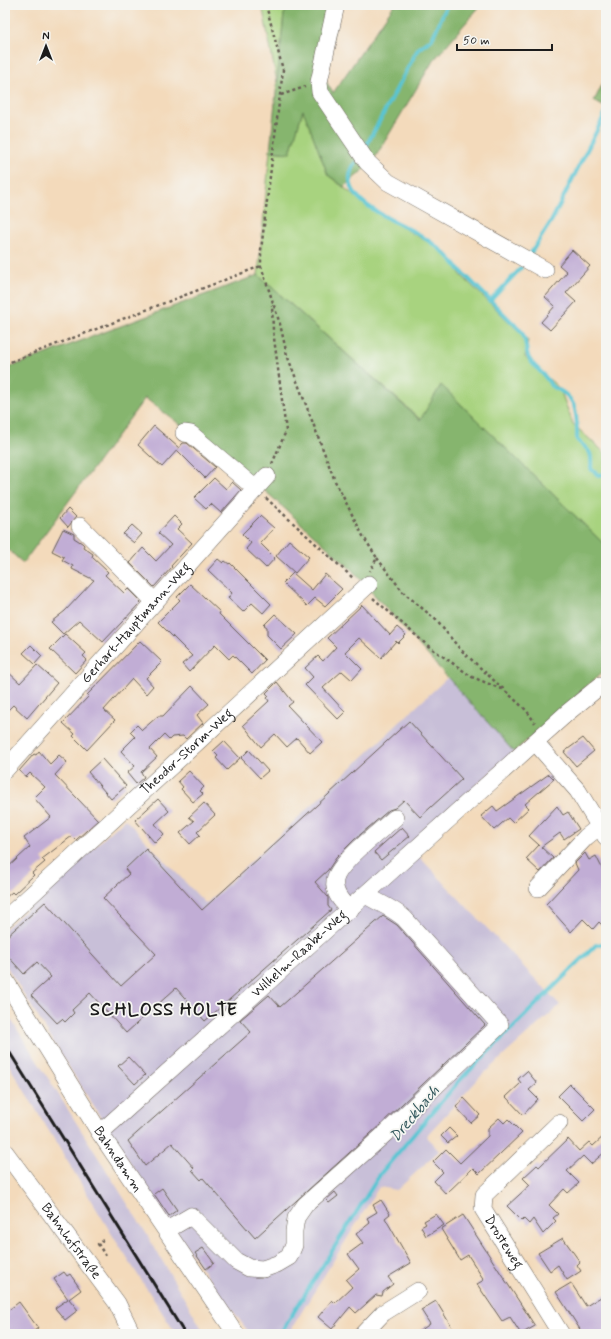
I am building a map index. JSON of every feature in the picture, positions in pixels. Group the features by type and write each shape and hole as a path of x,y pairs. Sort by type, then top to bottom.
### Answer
{"street":[{"path":"336,5 318,82 320,92 367,162 388,182 545,270"},
{"path":"184,433 191,434 256,489"},
{"name":"Gerhart-Hauptmann-Weg","path":"5,770 267,476"},
{"path":"80,526 156,602"},
{"name":"Theodor-Storm-Weg","path":"5,918 369,584"},
{"name":"Wilhelm-Raabe-Weg","path":"100,1133 600,686"},
{"path":"538,888 586,837 603,831 578,791 540,739"},
{"path":"350,910 340,900 336,891 335,880 340,870 357,851 395,818"},
{"path":"167,1230 191,1216 236,1261 249,1268 263,1269 277,1264 289,1257 294,1245 296,1218 305,1205 387,1132 500,1025 404,918 391,907 378,903 370,892"},
{"name":"Bahndamm","path":"5,980 100,1133 236,1334"},
{"name":"Drosteweg","path":"559,1123 484,1195 483,1209 561,1334"},
{"name":"Bahnhofstraße","path":"5,1152 117,1303 132,1334"},
{"path":"363,1334 383,1313 418,1291"}],"path":[{"path":"266,5 283,70 261,250 261,266 287,355 335,481 363,536 377,558 403,592 436,620 460,649 527,711 540,739"},
{"path":"281,95 318,82"},
{"path":"5,364 261,266"},
{"path":"267,476 286,431 273,330 272,302"},
{"path":"369,584 370,569 377,558"},
{"path":"103,1240 97,1242 105,1255 109,1253"}],"shaded area":[{"path":"448,677 514,752 409,846 560,1005 481,1076 426,1136 439,1151 397,1190 379,1187 288,1334 250,1334 204,1272 112,1136 5,964 5,929 125,819 206,904"},
{"path":"5,1010 146,1233 205,1334 176,1334 116,1241 7,1062 5,1063"}],"green space":[{"path":"262,5 292,5 284,14 277,82"},
{"path":"292,5 339,5 324,78 333,93 394,5 481,5 433,61 373,161 344,187 328,175 303,110 290,153 270,151 284,14"},
{"path":"606,77 606,108 594,101"},
{"path":"303,109 328,175 374,211 447,253 461,275 528,340 525,357 560,389 573,424 606,454 606,546 441,385 421,420 258,275 270,151 290,153"},
{"path":"258,275 420,420 441,385 606,546 606,669 514,752 352,570 251,478 145,398 23,563 5,547 5,369"}],"building":[{"path":"572,250 590,266 566,293 576,302 550,330 541,322 555,306 545,297 567,272 559,265"},
{"path":"154,426 179,448 162,467 138,445"},
{"path":"183,443 187,443 215,467 205,478 177,450"},
{"path":"214,478 226,489 232,482 241,490 221,513 211,504 206,509 194,498"},
{"path":"68,509 76,517 68,527 60,518"},
{"path":"174,516 182,524 177,529 192,543 154,587 130,563 143,548 156,561 171,545 158,533"},
{"path":"260,516 274,528 260,543 275,558 266,568 246,549 251,543 242,534"},
{"path":"132,525 142,534 134,543 123,534"},
{"path":"63,529 74,534 74,538 82,543 84,545 83,547 93,554 92,557 108,572 105,575 124,593 128,589 141,602 103,642 79,620 63,634 51,622 65,611 94,580 72,569 73,566 62,560 64,557 52,551"},
{"path":"289,540 309,557 295,573 276,556"},
{"path":"218,559 223,563 225,561 229,564 230,563 271,604 263,613 252,603 243,612 228,598 232,593 208,570"},
{"path":"293,573 312,590 325,574 342,589 325,606 315,598 307,606 283,583"},
{"path":"190,584 220,612 219,614 265,660 252,674 233,655 229,659 215,645 189,672 182,664 192,656 158,622 180,600 177,597"},
{"path":"362,605 390,635 397,627 406,635 398,643 396,641 381,658 359,638 345,652 362,669 352,680 342,671 323,688 345,712 338,719 305,685 313,677 305,668 318,656 323,661 336,647 327,638"},
{"path":"275,614 297,634 281,649 267,635 267,627 264,625"},
{"path":"65,634 86,653 83,656 87,660 75,673 50,649"},
{"path":"140,641 162,662 146,678 153,686 146,694 132,679 104,710 115,720 87,750 73,736 75,734 63,723 89,696 87,695"},
{"path":"31,645 42,656 35,664 23,653"},
{"path":"37,665 57,683 27,718 13,705 5,713 5,669 20,683"},
{"path":"277,682 293,702 288,706 322,742 310,753 297,738 287,747 275,734 261,747 243,725 269,701 267,698 269,696 266,693"},
{"path":"192,686 209,704 197,715 203,723 186,739 183,736 172,737 169,740 164,735 150,749 157,757 141,772 144,777 136,784 127,773 135,766 121,751 135,737 130,732 137,725 142,730 158,716 163,716"},
{"path":"409,721 462,779 420,817 404,800 395,808 389,810 354,840 336,858 328,870 315,882 328,897 328,906 331,910 205,1021 176,988 126,1033 90,993 72,1010 74,1013 65,1022 62,1019 57,1023 31,995 51,977 37,962 24,974 5,953 5,938 45,902 121,986 156,954 103,898 129,874 125,869 146,849 202,910"},
{"path":"583,738 594,751 576,766 564,752"},
{"path":"224,741 240,758 227,770 216,758 218,756 213,751"},
{"path":"249,750 268,771 260,778 241,758"},
{"path":"39,751 50,764 59,755 67,762 55,775 98,820 76,840 72,836 42,859 45,862 32,873 34,875 14,894 12,892 5,898 5,870 30,847 24,838 51,817 34,798 45,787 30,773 26,777 19,771 34,754 36,755"},
{"path":"102,759 126,786 111,799 88,772"},
{"path":"189,771 204,787 200,791 203,794 193,802 181,789 183,787 178,781"},
{"path":"549,774 554,779 525,804 529,808 513,823 508,818 494,830 481,816 493,806 497,811"},
{"path":"158,799 169,811 155,824 164,834 155,843 135,820"},
{"path":"204,803 215,815 197,832 200,835 190,844 180,833 194,821 189,817"},
{"path":"557,806 563,815 568,812 579,829 564,839 560,833 541,847 553,858 540,872 526,859 539,845 529,836"},
{"path":"402,827 410,836 381,860 374,852"},
{"path":"585,853 589,860 596,856 606,876 606,929 599,922 593,929 583,919 571,932 546,904 578,870 575,863"},
{"path":"383,916 397,925 485,1025 380,1125 255,1238 203,1178 201,1180 192,1170 194,1168 172,1143 145,1166 128,1141 251,1032 240,1020 269,995 280,1007"},
{"path":"128,1057 145,1075 135,1084 118,1066"},
{"path":"527,1071 537,1083 529,1090 538,1099 523,1115 506,1097 521,1083 518,1079"},
{"path":"570,1084 595,1109 583,1121 558,1096"},
{"path":"464,1098 480,1115 471,1123 456,1107"},
{"path":"499,1118 504,1123 508,1119 522,1133 479,1174 473,1168 446,1194 434,1181 443,1172 433,1162 446,1149 460,1163 488,1136 488,1128"},
{"path":"449,1128 457,1136 448,1143 441,1136"},
{"path":"606,1134 606,1151 591,1164 583,1156 567,1171 579,1183 568,1193 564,1189 549,1205 558,1214 553,1218 556,1221 543,1234 533,1219 529,1224 524,1219 522,1221 507,1206 530,1185 523,1178 537,1165 539,1167 568,1139 579,1151 589,1142 593,1146"},
{"path":"162,1188 177,1210 169,1216 154,1194"},
{"path":"335,1192 338,1196 329,1203 326,1200"},
{"path":"381,1200 390,1214 385,1218 411,1263 388,1277 393,1284 383,1292 382,1296 376,1295 356,1313 350,1307 332,1329 318,1317 332,1300 335,1303 352,1287 346,1280 359,1269 348,1254 363,1243 356,1234 370,1223 367,1218 377,1212 373,1205"},
{"path":"436,1214 444,1225 426,1236 421,1227 426,1224 424,1221"},
{"path":"463,1215 535,1326 521,1334 510,1317 502,1321 477,1284 484,1280 468,1255 460,1260 441,1229"},
{"path":"563,1238 580,1262 577,1265 581,1271 567,1280 558,1265 550,1271 538,1253"},
{"path":"203,1248 214,1263 206,1269 195,1253"},
{"path":"64,1272 67,1276 70,1274 81,1290 69,1299 78,1310 65,1320 55,1308 68,1299 54,1279"},
{"path":"571,1283 586,1306 606,1294 606,1334 583,1334 556,1292"},
{"path":"436,1301 456,1334 415,1334 430,1324 421,1310"},
{"path":"19,1302 38,1328 30,1334 5,1334 5,1313"}],"waterway":[{"path":"365,148 418,49 432,39 447,5"},
{"path":"529,256 552,220 606,112"},
{"path":"355,163 350,176 352,188 360,199 372,209 423,237 443,252 522,332 525,339 527,353 532,363 551,386 560,390 572,401 576,414 577,440 589,452 591,458 591,469 598,475 606,474"},
{"path":"490,301 521,268"},
{"name":"Dreckbach","path":"280,1334 381,1173 459,1081 596,945 606,943"}],"railway":[{"path":"5,1045 185,1334"}],"district":[{"name":"SCHLOSS HOLTE","path":"164,1010"}]}
